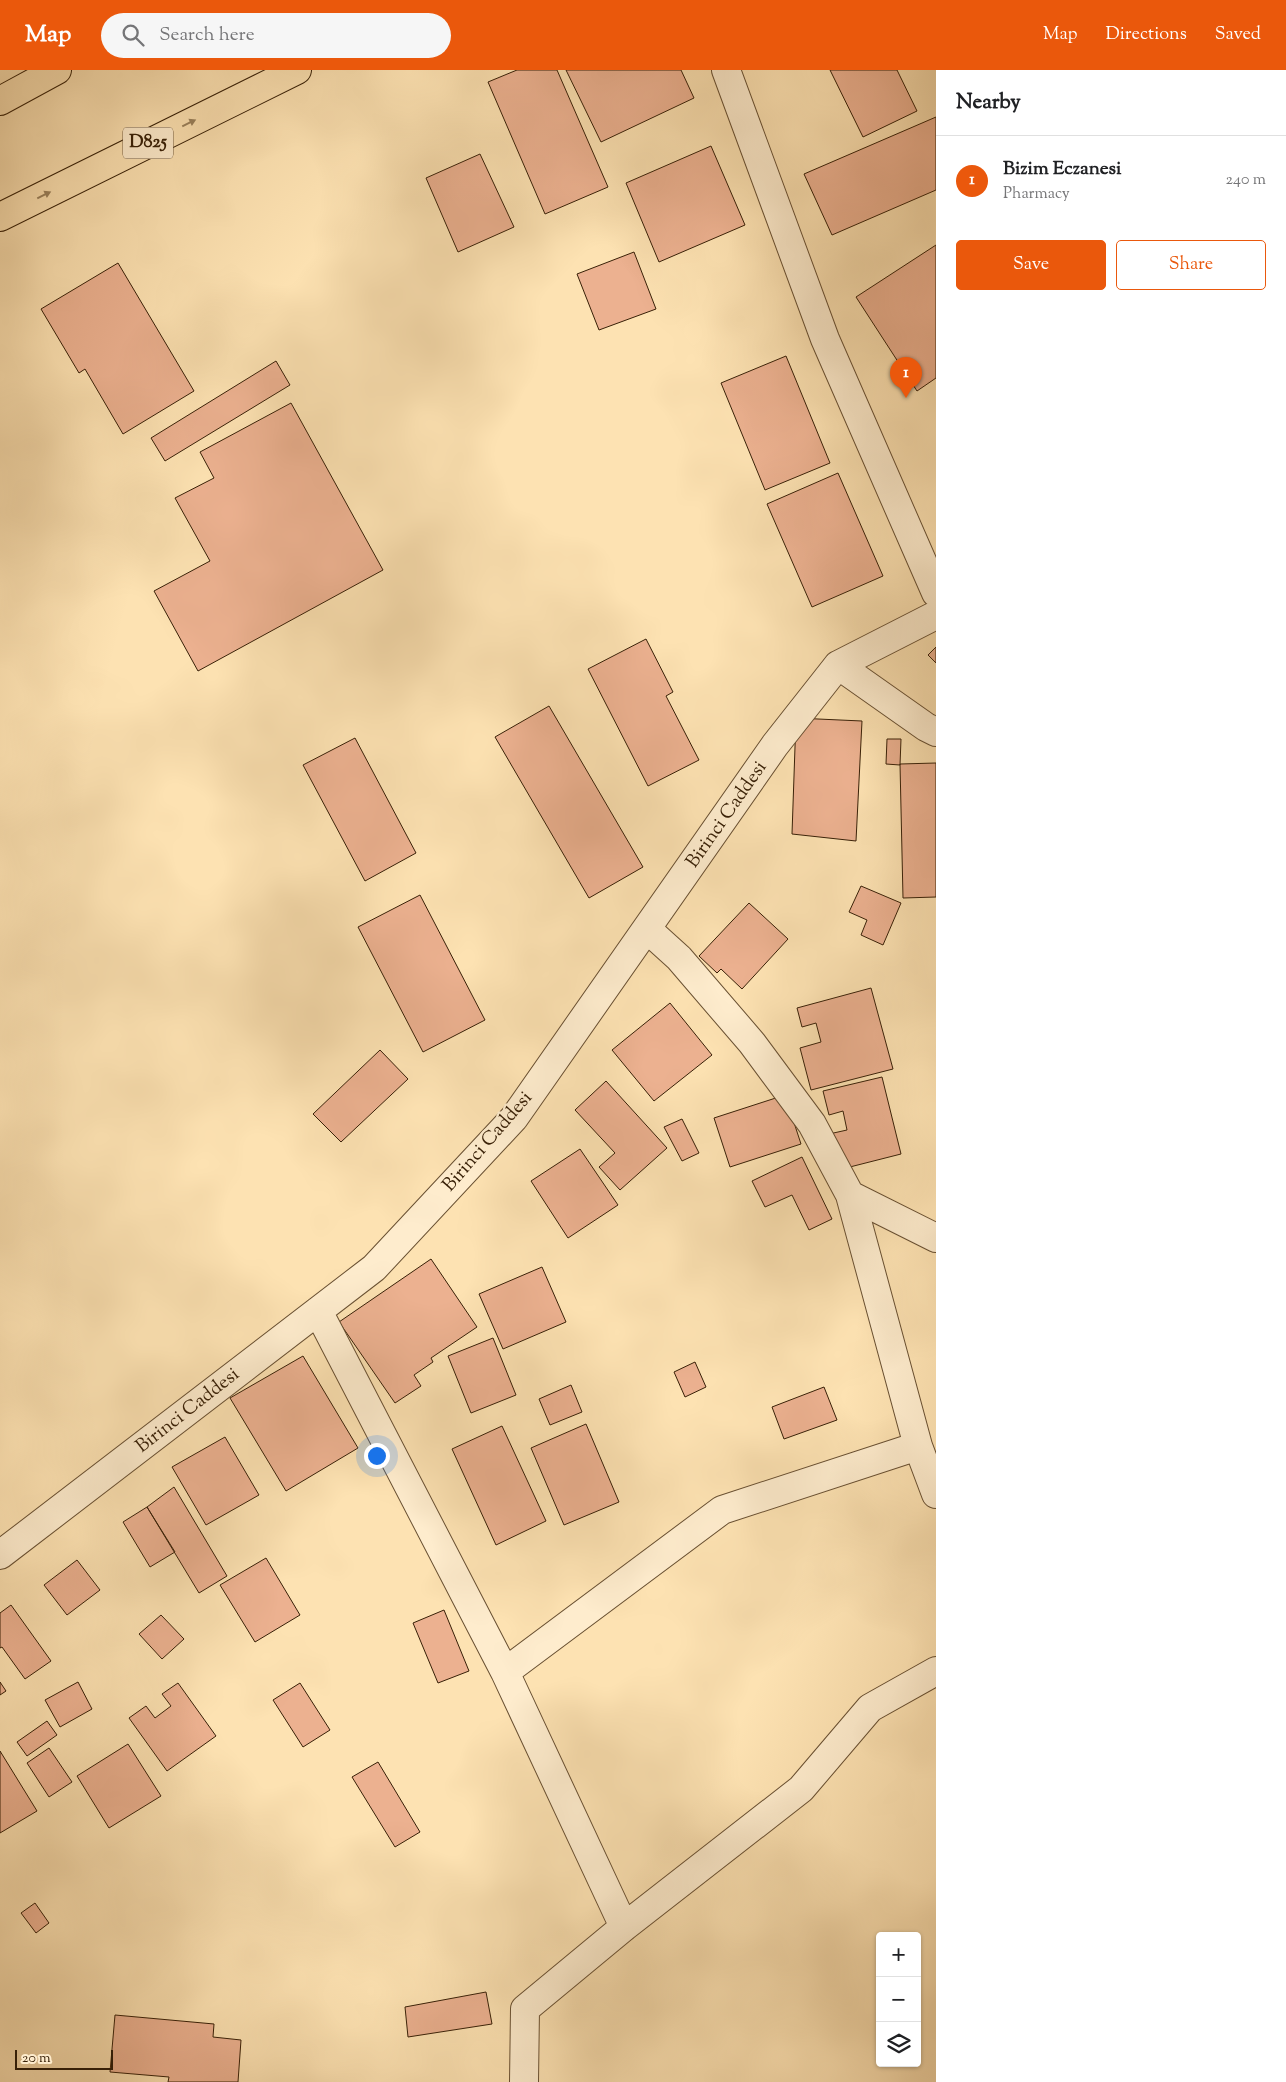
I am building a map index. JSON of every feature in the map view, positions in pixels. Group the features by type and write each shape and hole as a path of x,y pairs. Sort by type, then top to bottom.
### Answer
{"highway":[{"path":"0,101 57,70"},
{"name":"D825","path":"0,216 297,70"}],"street":[{"path":"726,70 825,339 936,593"},
{"name":"Birinci Caddesi","path":"0,1555 374,1268 514,1118 775,745 838,665 936,615"},
{"path":"838,665 926,727 936,732"},
{"path":"647,930 679,958 752,1043 812,1124 850,1195 918,1446 936,1494"},
{"path":"850,1195 936,1238"},
{"path":"318,1311 505,1672 624,1926"},
{"path":"505,1672 722,1510 918,1446"},
{"path":"524,2082 524,2009 624,1926 801,1789 870,1708 936,1671"}],"building":[{"path":"517,70 557,70 608,187 545,214 488,82"},
{"path":"566,70 681,70 694,98 601,142"},
{"path":"830,70 897,70 917,111 863,137"},
{"path":"936,117 936,190 832,235 804,174"},
{"path":"711,146 745,225 659,262 626,183"},
{"path":"480,154 514,227 458,252 426,178"},
{"path":"936,245 936,378 917,391 856,297"},
{"path":"634,252 656,309 599,330 577,274"},
{"path":"118,263 194,391 123,434 85,369 79,373 41,309"},
{"path":"786,356 830,463 765,490 721,383"},
{"path":"276,361 290,385 165,461 151,438"},
{"path":"291,403 383,570 198,671 154,591 210,561 175,498 214,478 200,452"},
{"path":"838,473 883,576 812,607 767,504"},
{"path":"646,639 673,692 666,696 699,760 648,786 588,669"},
{"path":"936,647 936,663 928,655"},
{"path":"549,706 643,867 589,898 495,737"},
{"path":"796,718 862,721 856,841 792,834"},
{"path":"355,738 416,853 365,881 303,765"},
{"path":"887,739 901,739 900,765 886,764"},
{"path":"936,763 936,897 903,898 900,764"},
{"path":"861,886 901,903 883,945 861,935 867,920 849,912"},
{"path":"420,895 485,1020 423,1052 358,927"},
{"path":"749,903 788,939 742,989 721,969 717,973 699,956"},
{"path":"871,988 893,1069 811,1090 800,1048 821,1042 816,1023 802,1027 797,1008"},
{"path":"670,1003 712,1055 654,1101 612,1050"},
{"path":"380,1050 408,1079 341,1142 313,1114"},
{"path":"882,1077 901,1154 838,1170 829,1134 847,1130 843,1111 829,1115 823,1091"},
{"path":"606,1081 667,1148 620,1190 599,1167 615,1153 575,1110"},
{"path":"785,1095 801,1144 730,1167 714,1118"},
{"path":"682,1119 699,1153 682,1161 664,1127"},
{"path":"580,1149 618,1205 568,1238 531,1181"},
{"path":"802,1157 832,1219 809,1230 792,1195 765,1207 752,1181"},
{"path":"431,1259 477,1327 431,1358 433,1362 414,1375 421,1386 395,1403 339,1322"},
{"path":"542,1267 566,1322 503,1349 479,1294"},
{"path":"493,1338 516,1395 471,1413 448,1356"},
{"path":"303,1356 358,1448 286,1491 230,1398"},
{"path":"695,1362 706,1387 685,1397 674,1372"},
{"path":"571,1385 582,1412 550,1425 539,1399"},
{"path":"824,1387 837,1420 784,1439 772,1407"},
{"path":"586,1424 619,1502 564,1525 531,1448"},
{"path":"502,1426 546,1521 496,1545 452,1449"},
{"path":"225,1437 259,1495 206,1525 172,1467"},
{"path":"174,1487 227,1576 199,1593 147,1507"},
{"path":"147,1507 175,1552 150,1567 123,1522"},
{"path":"266,1558 300,1615 255,1642 220,1585"},
{"path":"77,1560 100,1590 67,1615 44,1585"},
{"path":"11,1605 51,1661 25,1679 2,1647 0,1648 0,1613"},
{"path":"444,1610 469,1671 438,1683 413,1623"},
{"path":"161,1615 184,1639 162,1659 139,1634"},
{"path":"0,1682 6,1691 0,1695"},
{"path":"78,1682 92,1709 60,1727 45,1700"},
{"path":"178,1683 216,1736 167,1771 129,1718 146,1706 155,1718 171,1706 162,1694"},
{"path":"300,1683 330,1730 303,1747 273,1700"},
{"path":"47,1721 57,1735 27,1756 17,1742"},
{"path":"128,1744 161,1796 109,1828 77,1776"},
{"path":"49,1748 72,1782 49,1797 27,1763"},
{"path":"0,1751 37,1811 0,1833"},
{"path":"378,1762 420,1832 395,1847 352,1777"},
{"path":"35,1903 49,1923 36,1933 21,1913"},
{"path":"486,1992 492,2024 408,2037 405,2007"},
{"path":"115,2015 214,2024 213,2037 241,2040 238,2082 168,2082 169,2077 110,2072"}],"place":[{"name":"Bizim Eczanesi","path":"906,398"}]}
